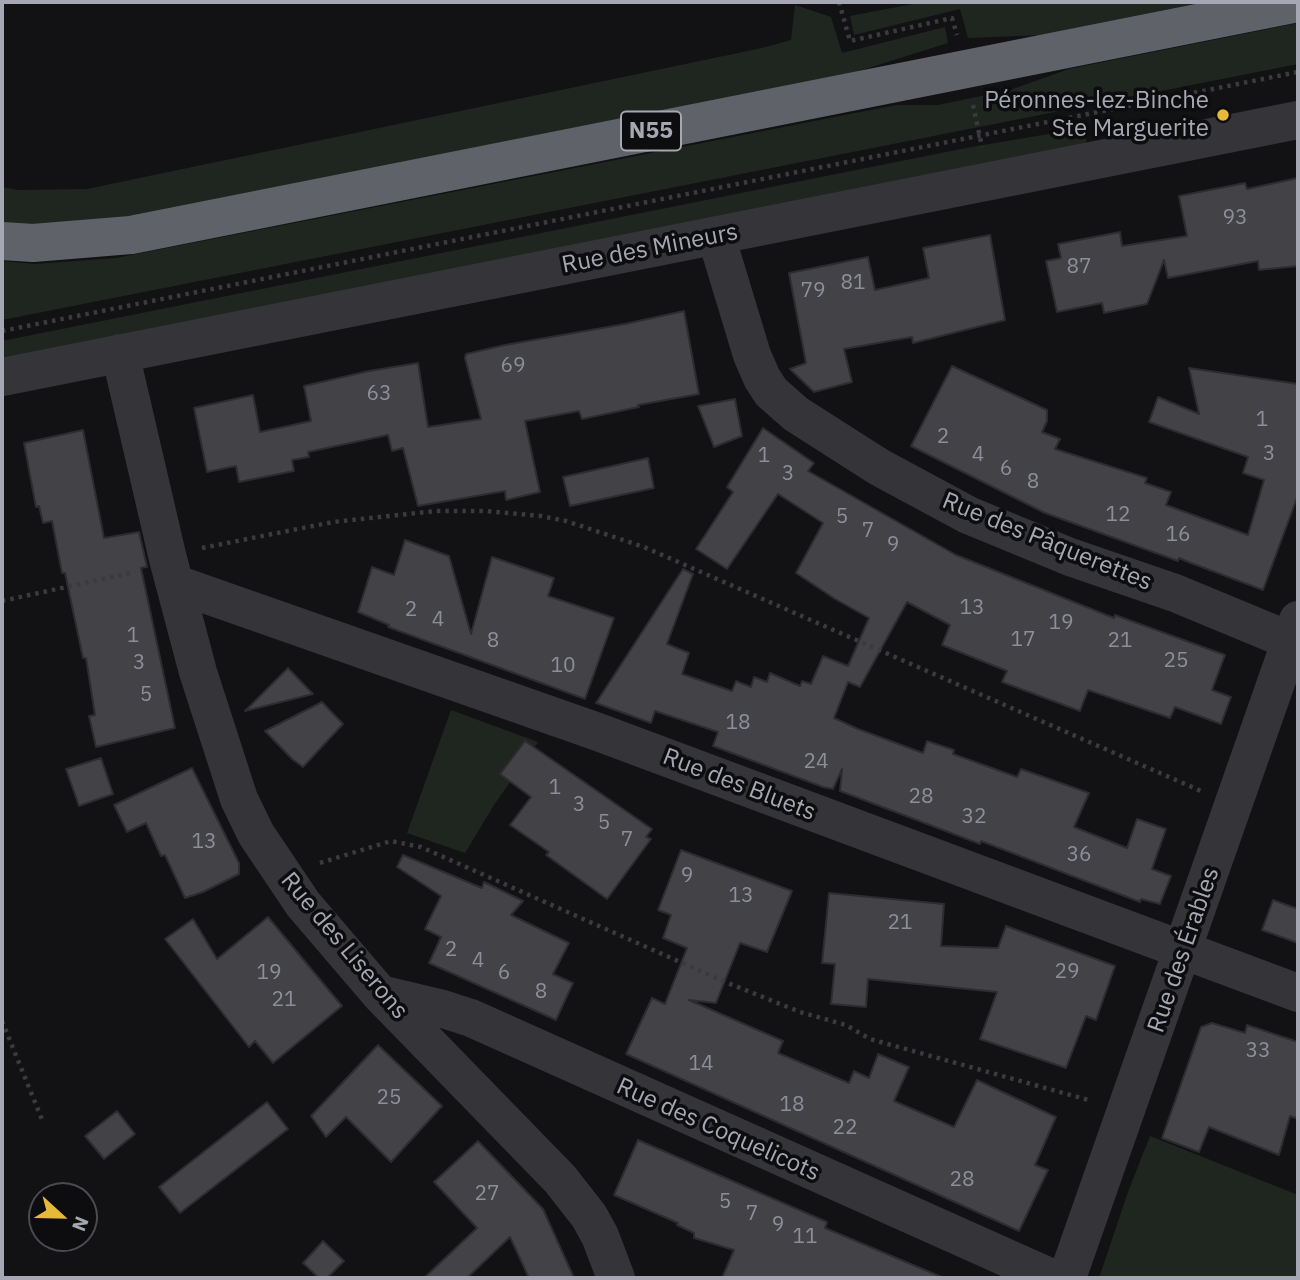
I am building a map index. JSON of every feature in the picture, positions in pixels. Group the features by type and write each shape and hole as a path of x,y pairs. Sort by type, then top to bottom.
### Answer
{"highway":[{"name":"N55","path":"2,241 33,243 131,235 1298,3"}],"street":[{"name":"Rue des Mineurs","path":"2,377 1298,120"},
{"name":"Rue des Pâquerettes","path":"716,236 757,367 771,392 796,414 879,467 968,515 1070,557 1296,635"},
{"name":"Rue des Liserons","path":"120,353 198,672 239,799 256,834 303,904 380,994 560,1179 589,1216 616,1278"},
{"name":"Rue des Bluets","path":"172,572 1298,993"},
{"name":"Rue des Érables","path":"1067,1278 1296,635"},
{"name":"Rue des Coquelicots","path":"380,994 471,1018 1052,1278"}],"path":[{"path":"2,331 1298,72"},
{"path":"2,601 149,569 172,572 195,549 333,522 436,511 486,511 541,516 566,521 645,547 1234,805"},
{"path":"282,875 379,844 403,842 434,853 723,981 800,1012 846,1025 870,1039 1126,1111"},
{"path":"2,1021 43,1122"}],"shaded area":[{"path":"923,2 1216,2 1043,35 968,38 960,9 854,35 850,16"},
{"path":"795,5 831,17 842,53 945,27 948,43 840,77 120,222 2,228 2,187 18,190 87,189 762,48 791,40"},
{"path":"1298,23 1298,64 2,320 2,261 35,264 116,258 896,105 938,105 1010,90 1069,69"},
{"path":"1084,128 1087,145 2,364 2,341 966,148"},
{"path":"451,710 538,742 494,805 465,853 407,833"},
{"path":"1150,1136 1298,1195 1298,1278 1099,1278"}],"building":[{"path":"1298,178 1298,266 1259,270 1258,261 1168,278 1164,260 1147,304 1104,313 1102,303 1057,312 1046,261 1061,258 1058,244 1120,232 1122,246 1187,236 1179,196 1245,183 1247,189"},
{"path":"990,235 1005,320 913,343 912,337 844,349 852,382 814,392 790,369 806,363 789,273 868,257 875,290 929,278 923,248"},
{"path":"684,311 699,394 582,419 579,411 525,421 540,492 506,500 505,491 418,506 403,448 392,451 388,435 308,452 309,457 292,460 294,471 239,482 236,466 207,472 194,408 253,395 260,432 311,421 304,386 418,363 428,427 481,419 466,354"},
{"path":"952,366 1047,410 1047,421 1042,432 1060,439 1055,449 1147,478 1145,483 1171,492 1166,505 1248,535 1264,480 1243,473 1248,457 1149,422 1158,397 1199,414 1189,368 1298,384 1298,495 1263,590 1179,558 1178,561 1045,513 911,446"},
{"path":"735,399 742,436 714,447 698,406"},
{"path":"763,428 814,463 808,471 956,555 1114,618 1115,615 1225,655 1212,690 1231,697 1221,724 1175,707 1170,718 1088,690 1080,711 1002,682 1007,671 942,645 950,625 907,602 860,687 848,682 834,718 923,753 927,741 954,750 953,754 1017,777 1021,769 1089,793 1074,827 1127,848 1137,819 1166,829 1152,869 1171,876 1160,904 1141,899 1140,902 840,791 842,769 833,789 823,787 713,746 718,732 655,711 651,723 596,703 683,569 693,574 667,644 689,653 682,674 732,691 736,681 751,687 754,677 767,682 770,673 800,686 802,681 811,684 823,656 848,666 869,618 796,573 823,523 778,494 727,569 696,549 733,492 727,487"},
{"path":"83,430 104,538 139,532 147,567 141,568 175,728 96,747 89,716 95,715 86,658 83,658 52,521 43,523 39,506 36,507 24,443"},
{"path":"648,458 654,488 570,506 563,477"},
{"path":"405,540 449,556 471,634 492,557 554,578 548,596 614,618 585,699 388,627 389,625 358,612 372,567 394,575"},
{"path":"288,668 313,694 245,711"},
{"path":"322,702 343,724 303,767 265,731"},
{"path":"525,741 652,829 646,837 651,839 607,899 546,855 549,852 510,825 531,797 500,774"},
{"path":"101,758 113,794 79,806 66,769"},
{"path":"192,768 239,863 239,874 185,898 146,823 127,832 114,805"},
{"path":"681,850 792,891 767,952 740,943 716,1003 689,1000 783,1041 778,1053 849,1083 854,1071 869,1078 878,1054 909,1067 894,1101 954,1127 977,1080 1056,1117 1035,1165 1048,1170 1019,1231 626,1054 652,998 665,1004 687,948 663,938 671,915 658,910"},
{"path":"403,855 482,888 484,882 523,901 511,915 569,943 553,974 573,983 556,1020 429,963 441,937 425,929 441,896 397,867"},
{"path":"829,893 944,904 941,946 998,948 1006,926 1115,966 1096,1020 1086,1016 1066,1068 980,1039 997,992 868,979 866,1007 831,1004 835,964 822,963"},
{"path":"1273,900 1298,909 1298,943 1262,930"},
{"path":"268,917 342,1006 273,1063 255,1041 249,1047 165,939 193,919 217,959"},
{"path":"1212,1023 1245,1033 1247,1025 1298,1042 1298,1119 1290,1116 1279,1155 1209,1127 1199,1152 1162,1138 1201,1027"},
{"path":"378,1045 442,1106 391,1162 346,1117 326,1137 311,1116"},
{"path":"267,1102 288,1129 180,1213 159,1187"},
{"path":"117,1111 135,1134 104,1159 85,1136"},
{"path":"638,1140 827,1222 825,1228 944,1278 722,1278 734,1250 694,1238 694,1233 677,1225 678,1223 614,1195"},
{"path":"478,1141 543,1209 574,1278 529,1278 510,1237 467,1278 424,1278 477,1228 434,1182"},
{"path":"323,1241 344,1261 327,1278 319,1278 303,1263"}],"place":[{"name":"Péronnes-lez-Binche Ste Marguerite","path":"1223,115"}]}
